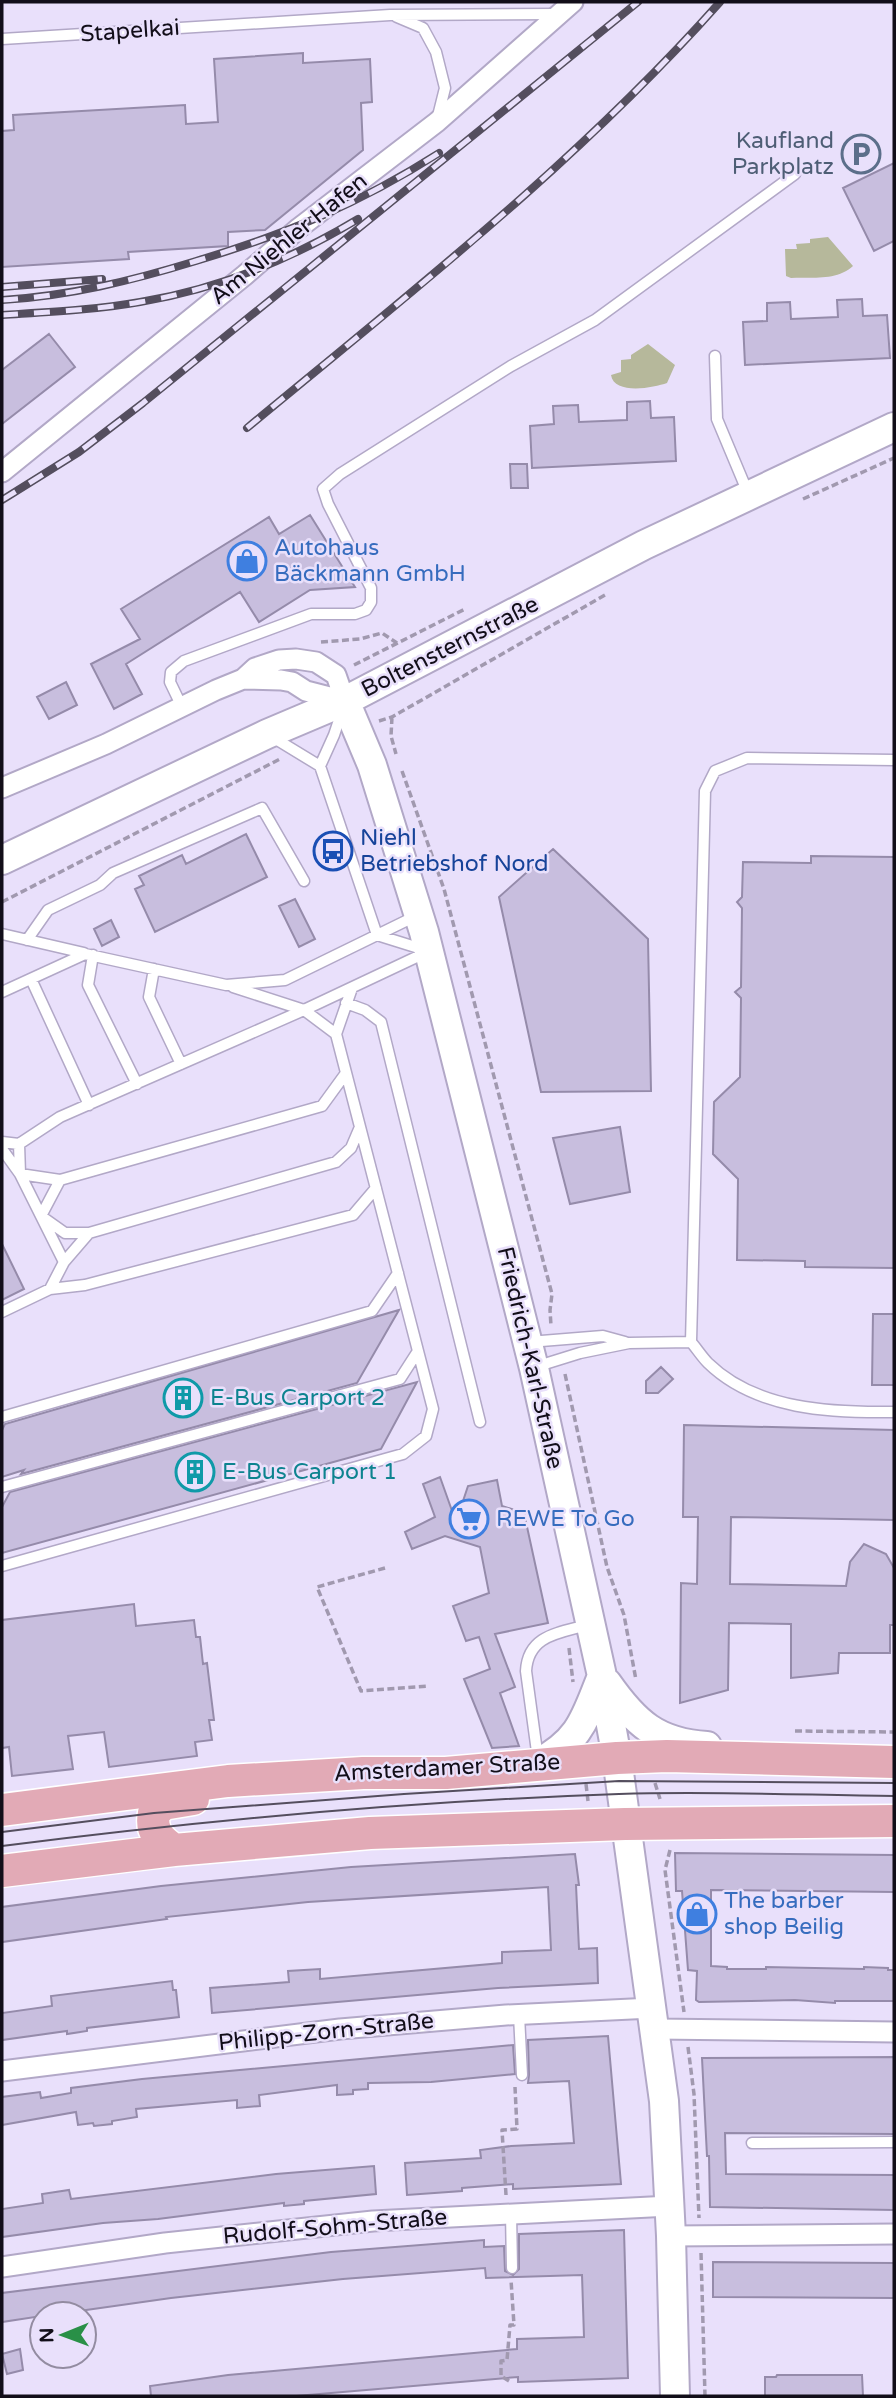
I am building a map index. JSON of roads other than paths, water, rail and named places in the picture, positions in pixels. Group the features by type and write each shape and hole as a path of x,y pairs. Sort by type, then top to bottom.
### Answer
{"main road":[{"name":"Boltensternstraße","path":"2,860 267,734 345,701 644,545 894,427"},
{"name":"Friedrich-Karl-Straße","path":"345,701 372,765 429,951 539,1350 579,1628 602,1676 617,1758 654,2018 664,2101 670,2206 674,2396"},
{"path":"602,1676 626,1710 640,1724 671,1741 692,1745 757,1748 777,1759"},
{"path":"538,1763 559,1752 580,1728 602,1676"},
{"name":"Amsterdamer Straße","path":"2,1810 228,1782 363,1773 446,1773 617,1758 894,1762"},
{"path":"174,1850 156,1836 153,1819 157,1808 163,1804 208,1797 228,1782"},
{"path":"2,1871 174,1850 370,1833 625,1824 894,1821"}],"street":[{"name":"Am Niehler Hafen","path":"2,472 299,228 437,122 556,14 573,2"},
{"path":"2,788 106,744 243,679 255,668 279,660 316,662 336,675 345,701"},
{"path":"243,679 292,682 306,691 345,701"},
{"name":"Philipp-Zorn-Straße","path":"2,2071 340,2029 513,2015 654,2018"},
{"path":"654,2018 894,2032"},
{"name":"Rudolf-Sohm-Straße","path":"2,2267 165,2243 373,2221 670,2206"},
{"path":"671,2236 894,2234"}],"lane":[{"name":"Stapelkai","path":"2,39 390,15 556,14"},
{"path":"390,15 423,28 436,52 445,88 437,122"},
{"path":"182,707 170,682 171,672 184,661 311,614 355,614 366,610 371,602 370,588 323,489 340,474 500,373 595,320 795,174"},
{"path":"715,356 717,419 749,495"},
{"path":"320,766 345,701"},
{"path":"267,734 320,766 377,934"},
{"path":"894,760 747,758 715,771 705,791 691,1342 709,1364 739,1385 777,1402 853,1413 894,1412"},
{"path":"27,940 48,910 100,885 113,873 262,808 304,881"},
{"path":"226,985 285,980 418,915"},
{"path":"2,934 226,985 304,1010 336,1034"},
{"path":"377,934 429,951"},
{"path":"2,1142 19,1144 60,1117 304,1010 429,951"},
{"path":"2,992 89,954"},
{"path":"89,954 88,985 137,1084"},
{"path":"154,969 149,997 181,1064"},
{"path":"31,979 89,1105"},
{"path":"2,1566 404,1454 426,1436 433,1409 336,1034 352,988"},
{"path":"346,1003 365,1010 381,1022 480,1422"},
{"path":"20,1174 60,1180 322,1106 346,1073"},
{"path":"41,1216 65,1233 89,1233 336,1162 351,1148 360,1127"},
{"path":"19,1144 20,1174"},
{"path":"2,1149 20,1174 64,1262"},
{"path":"41,1216 60,1180"},
{"path":"2,1312 50,1289 85,1285 353,1215 376,1188"},
{"path":"50,1289 64,1262 89,1233"},
{"path":"2,1417 372,1311 398,1273"},
{"path":"539,1350 603,1336 629,1343"},
{"path":"539,1350 561,1360 580,1353 629,1343 691,1342"},
{"path":"2,1488 400,1379 418,1351"},
{"path":"538,1763 526,1671 527,1659 532,1648 545,1637 579,1628"},
{"path":"513,2015 522,2075"},
{"path":"752,2143 894,2142"},
{"path":"504,2213 512,2268"}],"tram line":[{"path":"2,1832 154,1813 619,1781 894,1783"},
{"path":"2,1846 233,1820 464,1801 653,1793 894,1796"}],"railway":[{"path":"2,500 79,452 143,403 638,2"},
{"path":"247,428 431,276 551,171 610,117 720,2"},
{"path":"2,300 100,286 229,251 321,216 380,188 439,153"},
{"path":"2,315 123,305 197,289 280,260 358,219"},
{"path":"2,287 102,279"}],"place":[{"name":"Kaufland Parkplatz","path":"861,154"},
{"name":"Autohaus Bäckmann GmbH","path":"247,561"},
{"name":"Niehl Betriebshof Nord","path":"333,851"},
{"name":"E-Bus Carport 2","path":"183,1398"},
{"name":"E-Bus Carport 1","path":"195,1472"},
{"name":"REWE To Go","path":"469,1519"},
{"name":"The barber shop Beilig","path":"697,1914"}]}
